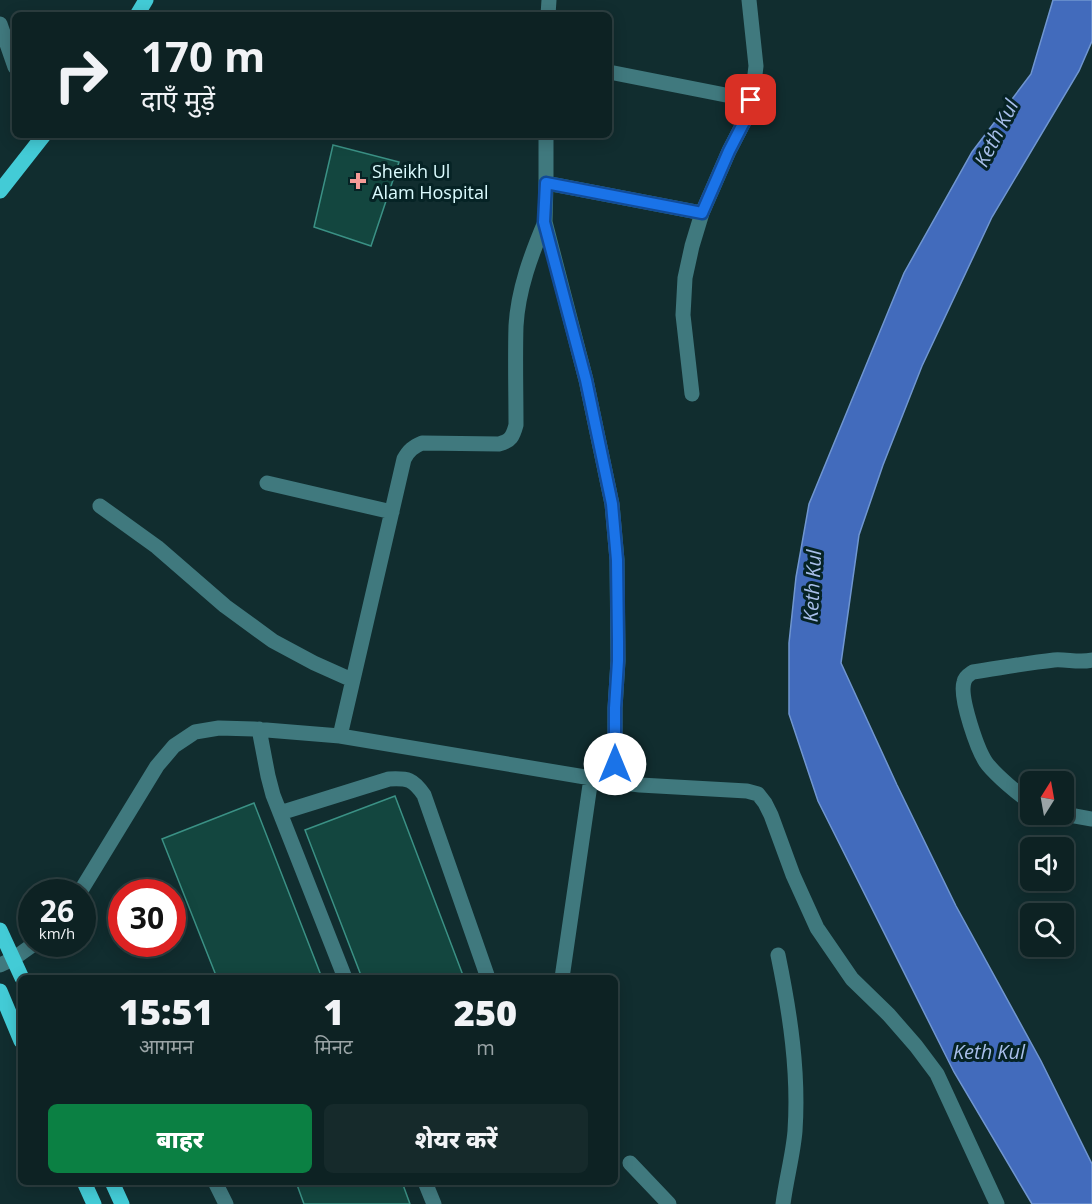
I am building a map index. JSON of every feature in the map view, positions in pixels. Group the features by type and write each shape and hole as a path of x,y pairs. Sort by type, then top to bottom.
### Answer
{"main road":[{"path":"0,191 40,138"},
{"path":"0,930 7,962 19,975"},
{"path":"0,991 18,1034"},
{"path":"85,1185 94,1204"},
{"path":"113,1185 122,1204"}],"street":[{"path":"692,394 682,315 685,278 702,213 745,120 751,100 756,66 749,0"},
{"path":"0,24 12,58"},
{"path":"612,73 751,100"},
{"path":"546,138 544,222 586,380 612,504 617,560 618,641 615,782"},
{"path":"546,183 702,213"},
{"path":"340,736 404,459 413,447 422,443 499,444 507,442 513,434 516,424 516,324 523,284 544,222"},
{"path":"267,483 392,512"},
{"path":"100,506 157,547 225,606 273,641 352,680"},
{"path":"1020,794 987,765 977,744 963,690 966,676 973,672 1037,662 1092,660"},
{"path":"88,879 157,766 174,746 195,732 219,728 340,736 640,786 747,791 758,794 771,815 792,875 818,928 852,979 896,1023 938,1074 997,1204"},
{"path":"259,729 268,776 280,813 344,975"},
{"path":"280,813 389,779 404,778 417,785 424,795 487,975"},
{"path":"562,975 591,778"},
{"path":"1074,816 1092,819"},
{"path":"778,955 786,994 796,1096 794,1133 783,1204"},
{"path":"630,1163 669,1204"},
{"path":"216,1185 226,1204"},
{"path":"426,1185 434,1204"}],"water":[{"name":"Keth Kul","path":"1053,0 1092,0 1092,41 1079,71 992,217 922,366 883,465 859,535 841,663 956,906 1041,1061 1092,1164 1092,1204 1032,1204 954,1072 818,801 789,714 789,643 796,577 809,504 904,273 972,152 1031,74"}],"building":[{"path":"333,145 399,162 371,246 314,227"},
{"path":"395,796 463,975 361,975 305,830"},
{"path":"254,803 321,975 216,975 186,900 186,879 178,879 162,839"},
{"path":"297,1185 403,1185 410,1204 304,1204"}],"place":[{"name":"Sheikh Ul Alam Hospital","path":"358,181"}],"route":[{"path":"615,764 618,641 617,560 612,504 586,380 544,222 546,183 702,213 745,120 751,100"}]}
